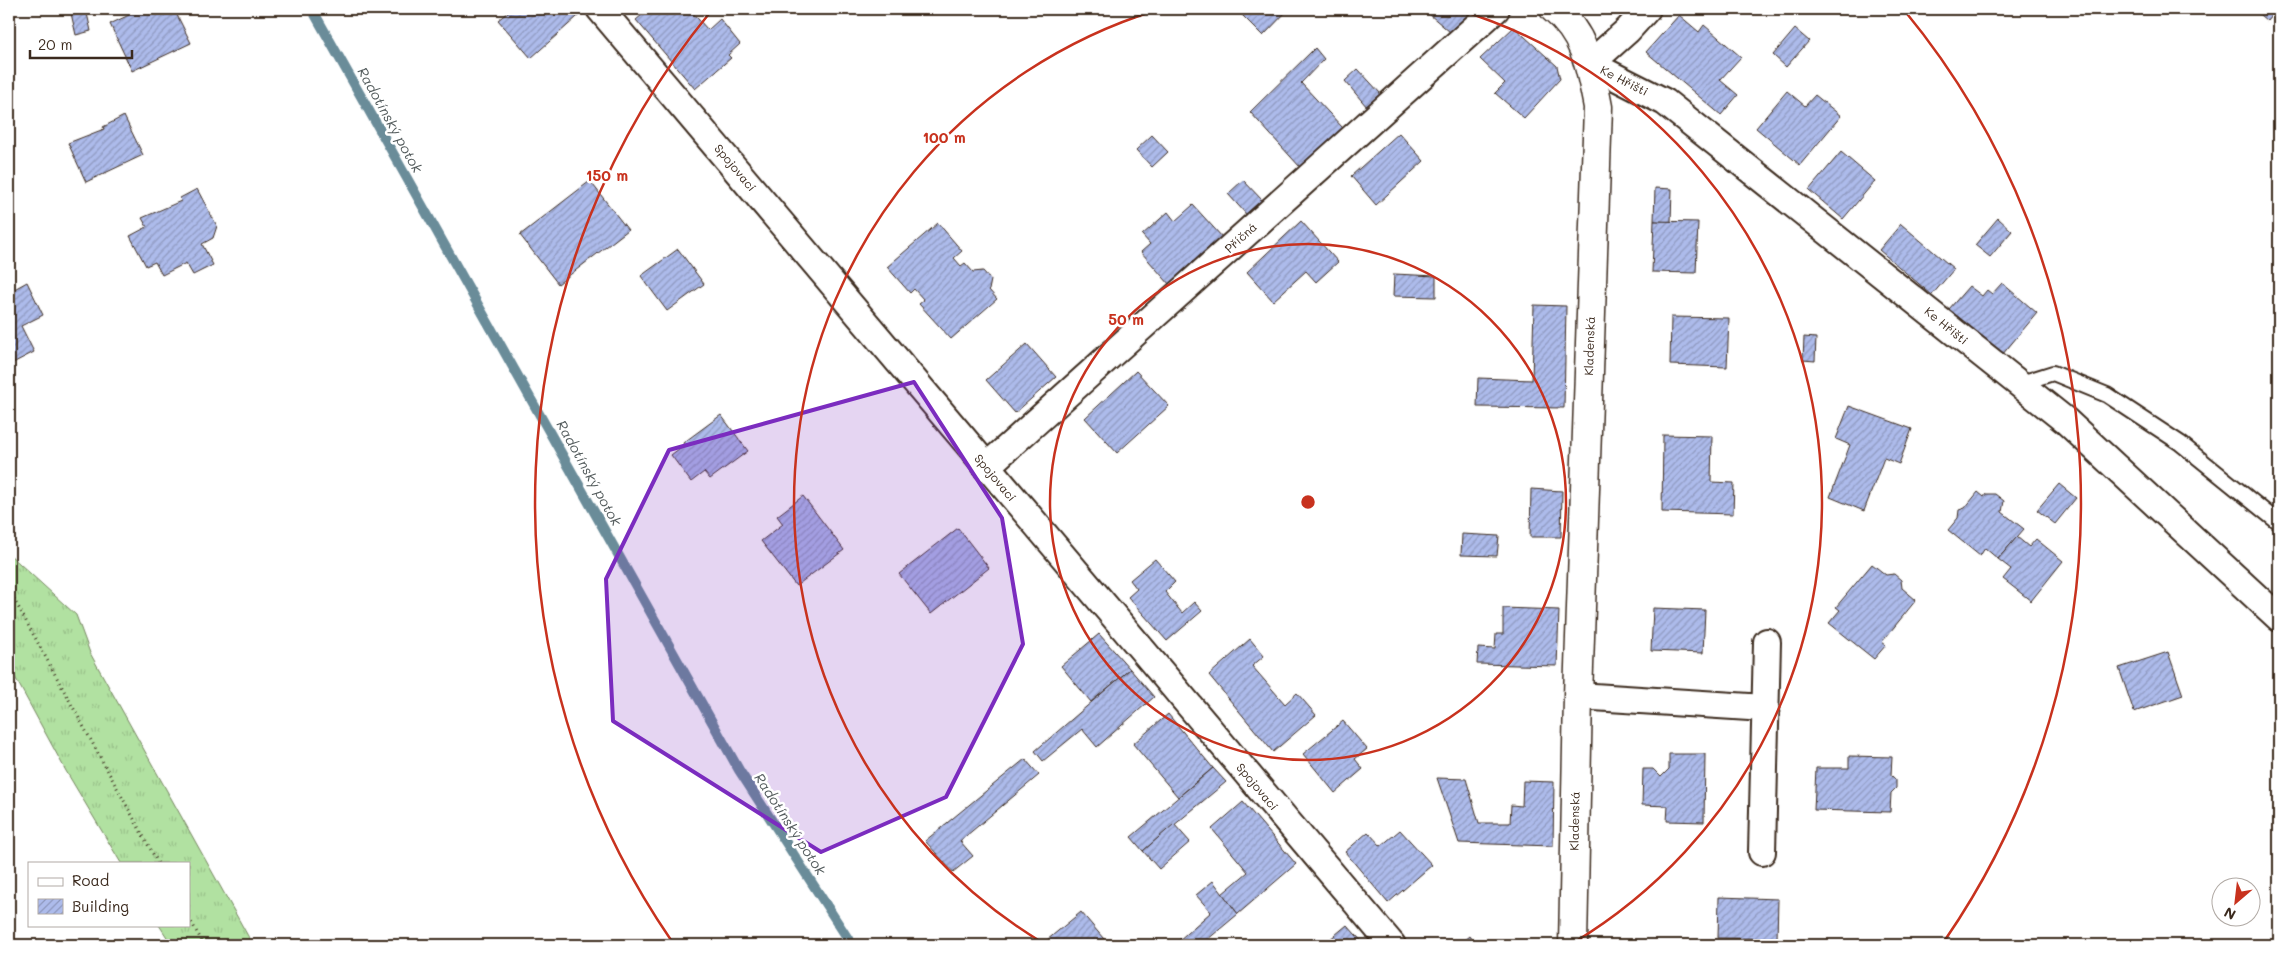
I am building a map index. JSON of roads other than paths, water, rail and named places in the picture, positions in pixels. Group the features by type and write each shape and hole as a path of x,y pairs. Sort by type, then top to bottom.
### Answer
{"main road":[{"name":"Kladenská","path":"1554,9 1571,23 1590,64 1598,106 1578,696 1573,945"}],"street":[{"name":"Příčná","path":"986,467 1496,9"},
{"path":"1590,64 1628,30 1647,9"},
{"name":"Spojovací","path":"606,11 986,467 1392,945"},
{"name":"Ke Hřišti","path":"1590,64 1665,102 2066,421 2279,618"},
{"path":"1762,852 1767,642"},
{"path":"1578,696 1766,708"}],"lane":[{"path":"2018,384 2053,373 2107,395 2180,443 2279,523"}],"waterway":[{"name":"Radotínský potok","path":"312,9 739,770 852,945"}]}
